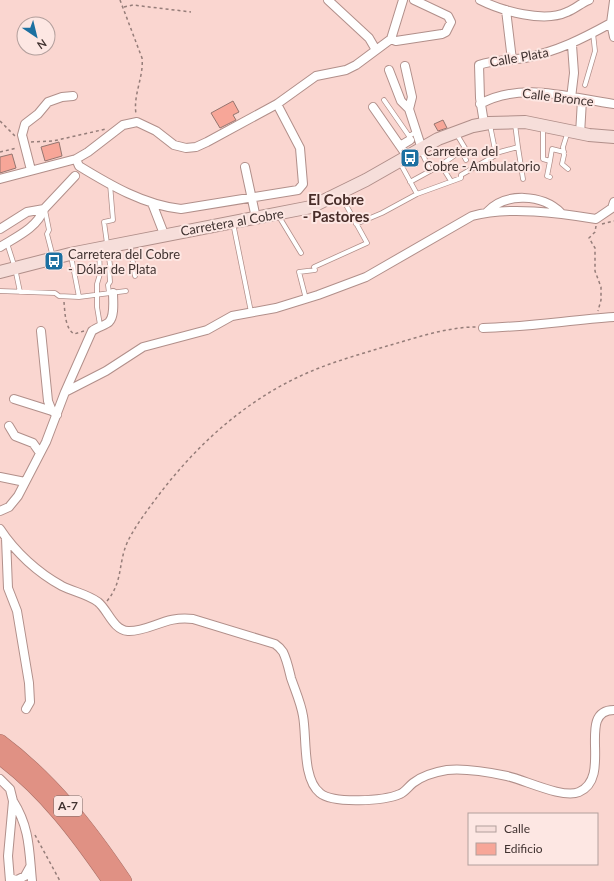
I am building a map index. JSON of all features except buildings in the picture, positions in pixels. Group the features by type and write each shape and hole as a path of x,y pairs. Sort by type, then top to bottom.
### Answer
{"highway":[{"name":"A-7","path":"0,742 39,775 64,801 101,847 124,881"},
{"name":"A-7","path":"0,757 40,792 72,829 110,881"}],"street":[{"path":"328,0 369,38 376,50"},
{"path":"0,179 76,159 88,152 123,125 137,122 156,131 174,145 186,148 196,147 277,104 316,76 346,70 376,50 390,39 403,0"},
{"path":"390,39 396,41 442,34 446,32 451,22 448,16 414,0"},
{"path":"480,0 506,10 529,15 553,16 567,12 589,0"},
{"path":"614,3 611,23 614,38"},
{"path":"506,10 512,60"},
{"name":"Calle Plata","path":"487,123 480,104 479,65 547,53 572,45 611,23"},
{"path":"571,98 574,73 572,45"},
{"path":"405,66 412,97 408,109"},
{"path":"389,70 400,101 408,109 421,149"},
{"name":"Calle Bronce","path":"480,104 497,96 524,91 614,104"},
{"path":"31,170 22,135 26,124 38,114 48,102 62,97 73,96"},
{"path":"574,132 582,100"},
{"path":"76,159 79,166 110,184 163,207 181,209 298,190 303,184 300,148 277,104"},
{"path":"373,106 402,155"},
{"name":"Carretera al Cobre","path":"0,272 53,258 129,241 233,223 311,207 340,194 402,155 421,149 455,131 487,123 514,121 544,124 574,132 614,137"},
{"path":"402,155 410,140"},
{"path":"245,166 256,218"},
{"path":"3,245 27,230 42,217 44,209 75,176"},
{"path":"487,212 493,205 501,201 527,198 541,200 554,205 561,213"},
{"path":"66,392 127,358 143,347 207,330 223,320 251,312 276,308 306,299 366,277 472,216 487,212 561,213 596,222 612,208 614,202"},
{"path":"152,203 164,234"},
{"path":"0,229 27,212 44,209"},
{"path":"0,511 14,502 40,453 54,413 66,392 92,331 100,325 108,323 112,318 111,293"},
{"path":"483,328 517,327 614,317"},
{"path":"41,330 48,401 54,413"},
{"path":"75,370 82,379 90,379"},
{"path":"14,399 54,413"},
{"path":"9,426 15,436 33,443 40,453"},
{"path":"0,477 25,482"},
{"path":"0,529 6,538 46,577 63,587 90,596 102,606 118,627 123,630 135,630 180,617 269,640 280,648 284,654 303,715 310,777 318,792 332,799 375,800 388,798 400,794 413,783 429,774 448,770 475,771 507,776 564,793 580,792 591,781 593,774 597,748 596,721 604,712 614,710"},
{"path":"6,538 8,588 17,611 29,683 30,702 26,709"},
{"path":"0,779 10,789 13,801 27,828 32,881"},
{"path":"13,801 8,850 11,880 21,879 25,876 30,866"}],"lane":[{"path":"585,85 595,51 593,34"},
{"path":"384,100 409,136 416,132"},
{"path":"514,121 523,179"},
{"path":"487,123 496,153"},
{"path":"544,124 543,159 550,161"},
{"path":"410,182 441,165 465,148 455,131"},
{"path":"568,169 562,164 564,152 563,147 574,132"},
{"path":"356,224 382,213 417,194 461,178 461,175 496,155 496,153 518,147"},
{"path":"421,149 430,170"},
{"path":"550,177 547,176 552,149 564,152"},
{"path":"461,150 466,160"},
{"path":"402,155 410,182 417,194"},
{"path":"441,165 451,181"},
{"path":"100,325 97,294 98,276 100,274 103,247 104,222 113,220 110,184"},
{"path":"306,299 299,272 314,270 314,267 328,259 367,243 340,194"},
{"path":"44,209 49,230 47,234 53,258"},
{"path":"277,214 301,252"},
{"path":"233,223 251,312"},
{"path":"129,241 135,276"},
{"path":"3,245 15,268 20,292"},
{"path":"103,247 110,265 110,282 108,285 111,293"},
{"path":"70,254 79,296"},
{"path":"0,291 55,293 59,296 79,296 126,291"}],"path":[{"path":"120,0 142,58 143,68 135,99 137,122"},
{"path":"123,7 133,5 191,12"},
{"path":"0,121 16,137 23,141 44,142 103,129 116,131"},
{"path":"0,152 14,148 26,150"},
{"path":"594,319 599,309 601,287 595,271 595,248 589,238 595,232 596,222 614,221"},
{"path":"64,296 65,317 71,332 74,334 100,325"},
{"path":"102,606 116,587 120,575 120,563 128,542 152,504 198,448 240,412 280,387 307,373 347,359 459,327 483,328"},
{"path":"34,832 60,881"}],"place":[{"name":"Carretera del Cobre - Ambulatorio","path":"410,158"},
{"name":"Carretera del Cobre - Dólar de Plata","path":"54,261"}],"district":[{"name":"El Cobre - Pastores","path":"336,208"}]}
